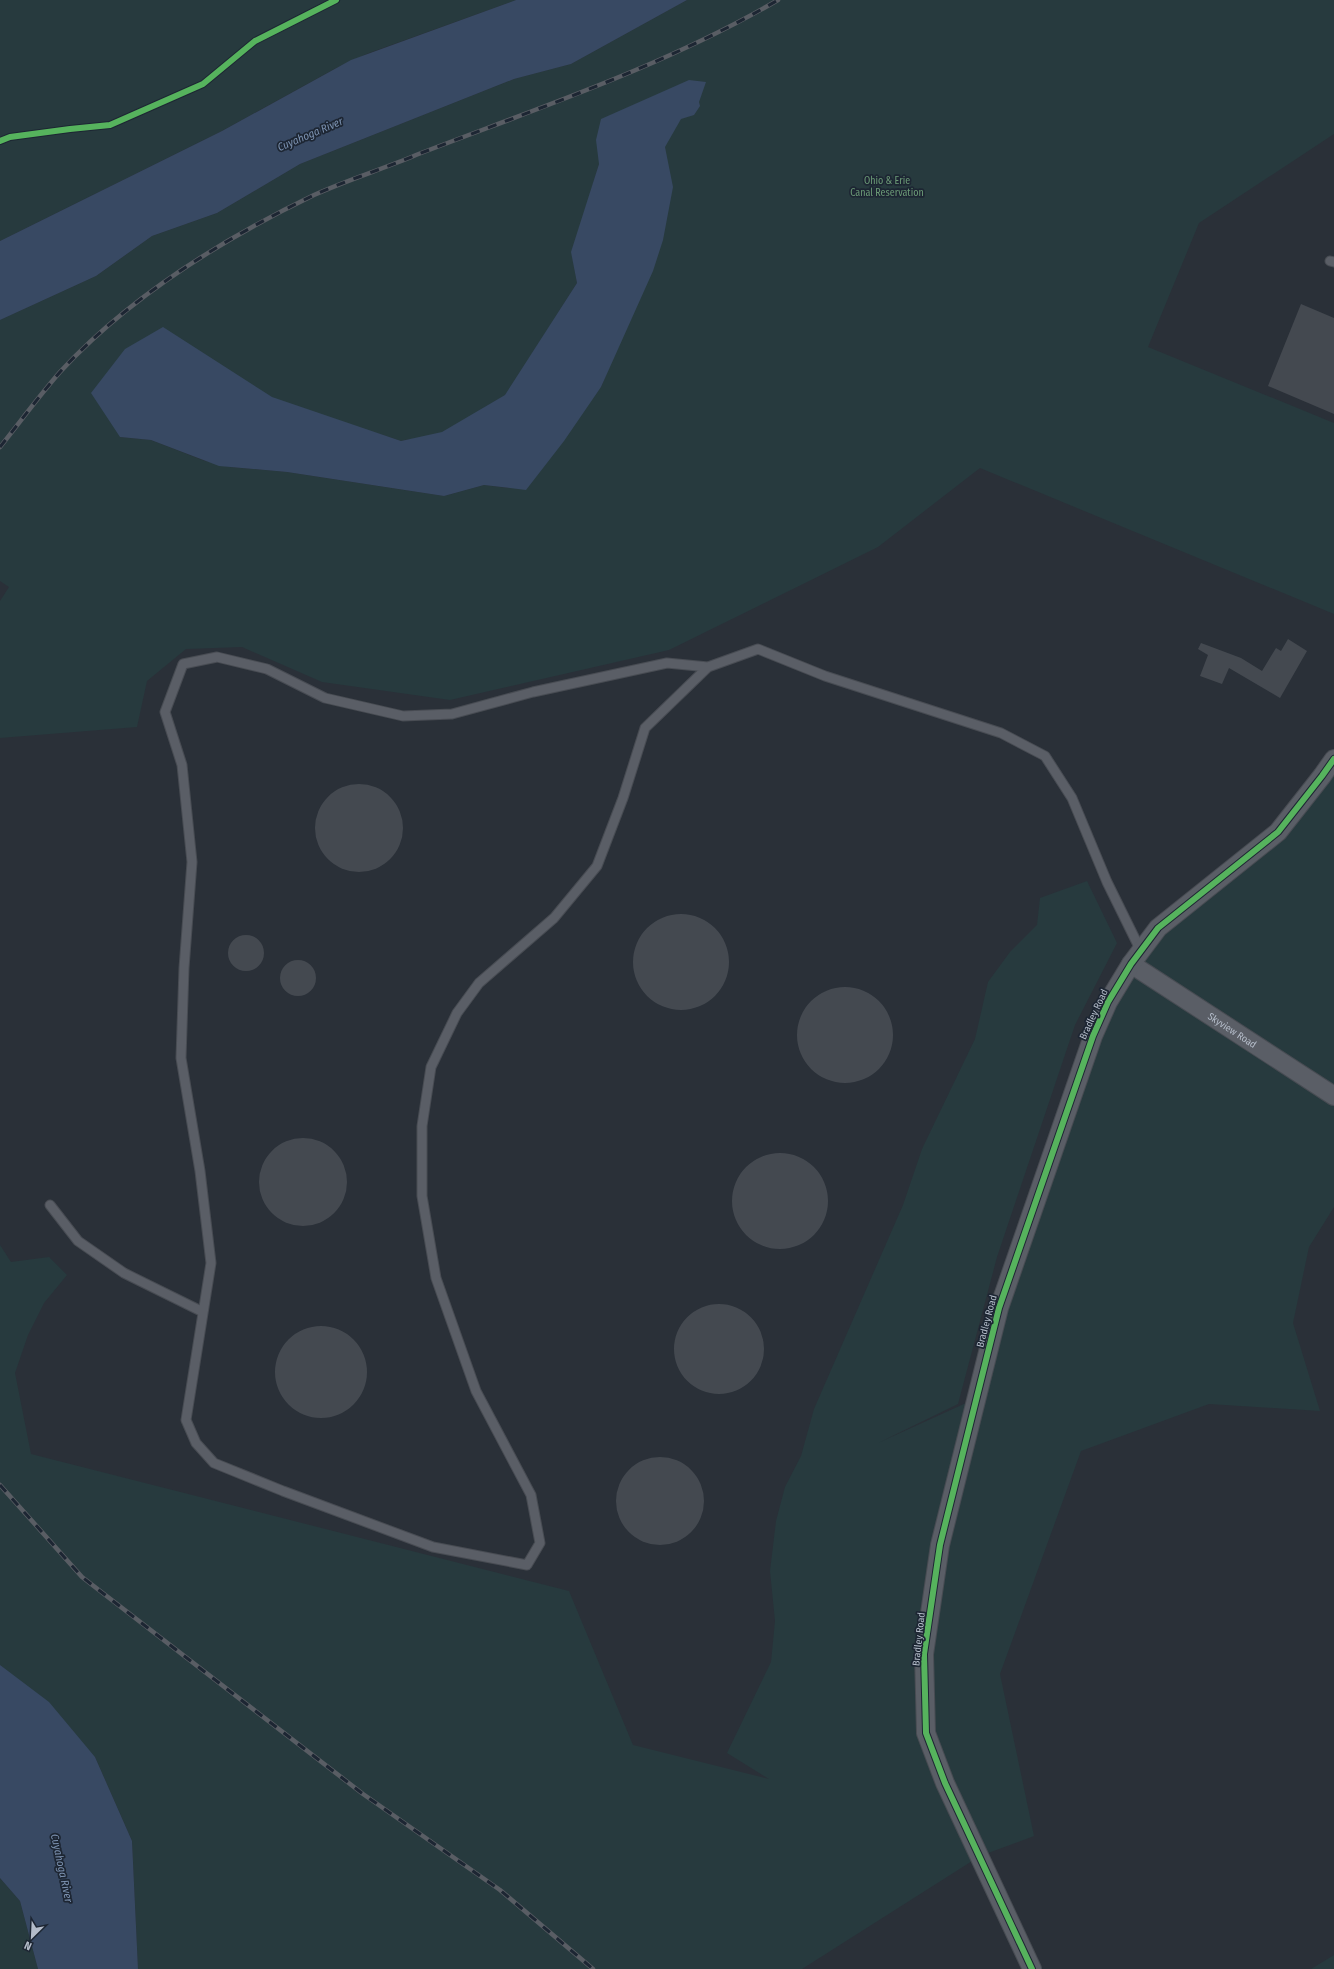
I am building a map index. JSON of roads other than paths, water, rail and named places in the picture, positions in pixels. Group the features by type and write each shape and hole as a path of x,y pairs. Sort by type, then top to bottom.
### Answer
{"street":[{"name":"Bradley Road","path":"1032,1969 946,1783 926,1733 924,1654 940,1545 999,1308 1092,1036 1108,1002 1136,958 1158,928 1278,832 1322,776 1334,758"},
{"name":"Skyview Road","path":"1136,958 1334,1096"}],"lane":[{"path":"708,668 667,663 533,692 452,714 403,716 325,698 267,669 217,657 183,664 165,712 182,765 192,862 184,968 181,1058 200,1171 211,1263 186,1420 196,1443 214,1463 283,1491 433,1547 527,1565 540,1543 531,1495 476,1391 436,1278 422,1196 422,1126 431,1067 457,1013 479,983 554,918 597,866 623,798 645,728 708,668 758,649 825,676 1001,733 1045,756 1072,798 1136,958"},
{"path":"50,1205 78,1241 124,1272 203,1312"}],"water":[{"name":"Cuyahoga River","path":"516,0 687,0 571,64 514,79 300,164 217,213 152,236 96,276 0,320 0,241 222,131 351,60"},
{"path":"689,80 706,82 699,102 700,106 694,115 681,119 665,147 673,187 663,240 653,271 601,387 564,441 526,490 484,485 444,496 287,472 219,466 151,440 120,437 91,393 125,349 163,327 272,397 401,441 442,432 505,395 577,283 571,252 599,164 596,140 601,119"},
{"name":"Cuyahoga River","path":"0,1665 49,1702 95,1757 132,1841 138,1969 38,1969 20,1901 0,1878"}],"railway":[{"path":"0,447 60,372 116,319 179,272 246,231 314,195 646,66 735,24 778,0"},
{"path":"0,1485 82,1577 363,1794 500,1890 593,1969"}],"park label":[{"name":"Ohio & Erie Canal Reservation","path":"887,186"}]}
